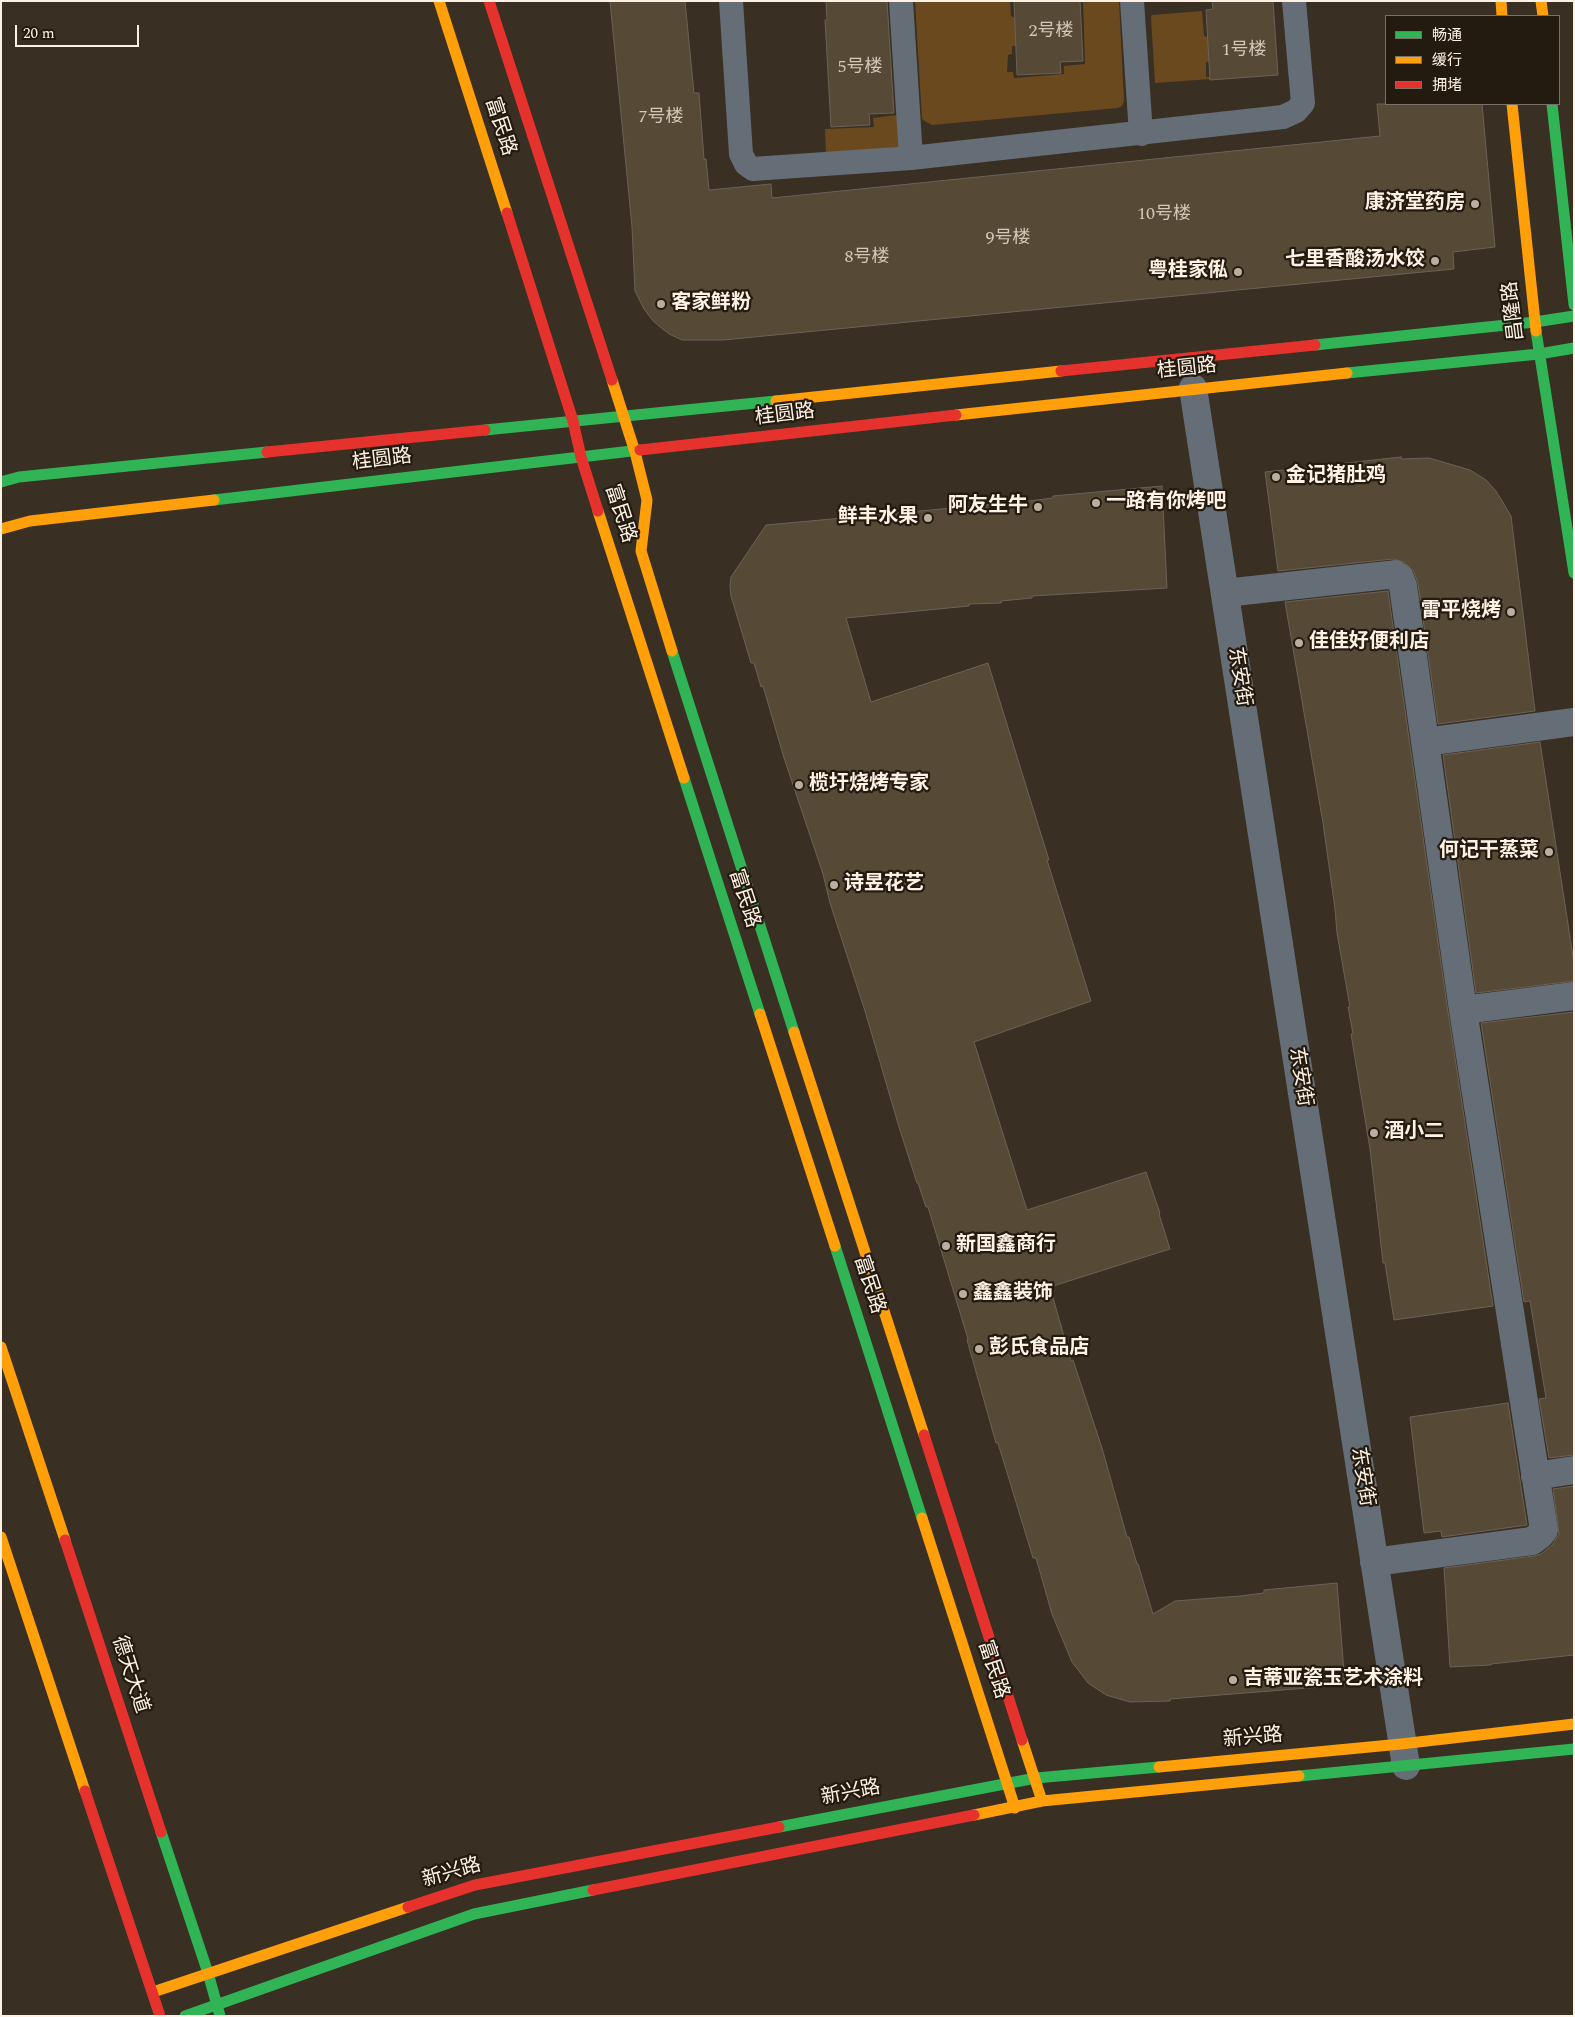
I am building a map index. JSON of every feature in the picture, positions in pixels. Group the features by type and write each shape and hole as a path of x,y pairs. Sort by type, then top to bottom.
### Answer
{"street":[{"name":"富民路","path":"439,1 573,421 582,457 1015,1808"},
{"name":"富民路","path":"490,1 635,452 647,500 641,551 649,580 1036,1778 1042,1802"},
{"path":"1501,1 1502,15"},
{"path":"1542,1 1543,15"},
{"name":"昌隆路","path":"1512,105 1539,354 1574,573"},
{"path":"1552,105 1574,306"},
{"name":"桂圆路","path":"1,482 19,477 623,417 1535,322 1574,316"},
{"name":"桂圆路","path":"1,529 30,521 582,457 1194,388 1539,354 1574,348"},
{"name":"东安街","path":"1194,388 1404,1755"},
{"path":"1225,593 1394,574 1400,578 1403,586 1463,1010 1544,1530 1540,1536 1532,1541 1374,1562"},
{"path":"1425,742 1574,722"},
{"path":"1463,1010 1574,996"},
{"name":"德天大道","path":"1,1347 208,1974 220,2016"},
{"path":"1535,1476 1574,1470"},
{"path":"1,1537 160,2016"},
{"name":"新兴路","path":"185,2016 474,1914 1042,1802 1404,1755 1574,1724"},
{"name":"新兴路","path":"153,1992 475,1885 1036,1778 1404,1755 1574,1749"}],"lane":[{"path":"731,1 741,154 746,164 753,169 911,158 1283,117 1296,112 1303,102 1294,1"},
{"path":"901,1 911,158"},
{"path":"1132,1 1141,134"}],"shaded area":[{"path":"915,1 1010,1 1011,16 1016,18 1018,46 1012,46 1012,54 1008,55 1007,72 1013,72 1014,78 1064,74 1064,66 1085,64 1083,1 1119,1 1124,101 1122,106 1118,108 932,125 928,123 922,119"},
{"path":"1202,11 1204,36 1208,37 1210,61 1206,62 1206,77 1211,77 1211,79 1155,83 1152,15"},
{"path":"897,115 899,147 826,155 825,129 874,127 873,118"}],"building":[{"path":"610,1 685,1 694,93 699,93 704,159 706,159 709,190 771,184 772,198 1380,136 1377,104 1482,105 1495,247 1453,252 1454,269 723,340 682,340 669,334 654,322 644,309 635,291 632,227"},
{"path":"826,1 887,1 894,113 869,114 870,125 831,127 825,20 827,20"},
{"path":"1014,1 1080,1 1083,61 1060,62 1061,73 1017,75"},
{"path":"1212,1 1273,1 1278,75 1210,80 1206,10 1213,9"},
{"path":"1401,457 1401,459 1429,458 1470,470 1486,480 1496,491 1511,516 1535,711 1438,724 1418,584 1414,572 1404,562 1393,559 1278,571 1265,472"},
{"path":"1162,486 1167,588 1032,596 1032,598 1001,601 1001,603 969,604 969,606 846,618 871,702 988,663 1049,860 1047,860 1091,1001 974,1042 1027,1210 1146,1172 1160,1213 1170,1249 1050,1287 1071,1361 1073,1360 1102,1448 1127,1537 1129,1537 1153,1614 1175,1601 1240,1596 1264,1593 1264,1590 1337,1583 1345,1685 1170,1699 1170,1701 1130,1702 1106,1695 1088,1683 1072,1662 1052,1614 1036,1558 1033,1558 998,1443 996,1443 968,1339 928,1207 926,1207 917,1183 899,1127 865,1011 830,903 823,874 784,758 763,686 761,687 754,663 751,663 731,596 730,586 731,577 766,525 1029,501 1053,498 1053,496"},
{"path":"1388,591 1448,1012 1493,1306 1394,1320 1385,1263 1383,1263 1370,1149 1351,1034 1353,1034 1348,1007 1350,1007 1337,933 1323,823 1285,602"},
{"path":"1540,742 1574,963 1574,981 1476,993 1443,755"},
{"path":"1574,1012 1574,1455 1549,1458 1539,1399 1546,1398 1530,1301 1524,1302 1481,1023"},
{"path":"1508,1403 1527,1525 1442,1537 1441,1531 1424,1533 1410,1417"},
{"path":"1574,1486 1574,1655 1491,1665 1450,1667 1444,1568 1541,1554 1552,1545 1559,1534 1553,1489"}],"traffic: fast":[{"path":"1552,105 1574,305"},
{"path":"1315,345 1535,322 1574,316"},
{"path":"1536,331 1574,573"},
{"path":"1347,373 1539,354 1574,348"},
{"path":"485,430 776,401"},
{"path":"214,500 640,450"},
{"path":"1,482 19,477 267,452"},
{"path":"672,651 794,1032"},
{"path":"684,778 760,1014"},
{"path":"835,1246 922,1518"},
{"path":"1299,1776 1574,1749"},
{"path":"779,1827 1036,1778 1159,1767"},
{"path":"161,1832 208,1973 220,2016"},
{"path":"185,2016 474,1914 593,1890"}],"traffic: slow":[{"path":"439,1 507,213"},
{"path":"1501,1 1502,15"},
{"path":"1541,1 1543,15"},
{"path":"1512,105 1536,331"},
{"path":"776,401 1061,371"},
{"path":"956,415 1347,373"},
{"path":"612,380 635,452 647,500 641,551 672,651"},
{"path":"1,529 30,521 214,500"},
{"path":"598,511 684,778"},
{"path":"760,1014 835,1246"},
{"path":"794,1032 924,1435"},
{"path":"1,1347 65,1540"},
{"path":"922,1518 1015,1808"},
{"path":"1,1537 85,1791"},
{"path":"1159,1767 1401,1744 1574,1724"},
{"path":"1022,1740 1042,1801"},
{"path":"974,1815 1042,1801 1299,1776"},
{"path":"153,1992 408,1907"}],"traffic: jam":[{"path":"489,1 612,380"},
{"path":"507,213 573,421 581,457 598,511"},
{"path":"1061,371 1315,345"},
{"path":"640,450 956,415"},
{"path":"267,452 485,430"},
{"path":"924,1435 1022,1740"},
{"path":"65,1540 161,1832"},
{"path":"85,1791 160,2016"},
{"path":"593,1890 974,1815"},
{"path":"408,1907 475,1885 779,1827"}],"place":[{"name":"康济堂药房","path":"1475,204"},
{"name":"七里香酸汤水饺","path":"1435,261"},
{"name":"粤桂家俬","path":"1238,272"},
{"name":"客家鲜粉","path":"661,304"},
{"name":"金记猪肚鸡","path":"1276,477"},
{"name":"一路有你烤吧","path":"1096,503"},
{"name":"阿友生牛","path":"1038,507"},
{"name":"鲜丰水果","path":"928,518"},
{"name":"雷平烧烤","path":"1511,612"},
{"name":"佳佳好便利店","path":"1299,643"},
{"name":"榄圩烧烤专家","path":"799,785"},
{"name":"何记干蒸菜","path":"1549,852"},
{"name":"诗昱花艺","path":"834,885"},
{"name":"酒小二","path":"1374,1133"},
{"name":"新国鑫商行","path":"946,1246"},
{"name":"鑫鑫装饰","path":"963,1294"},
{"name":"彭氏食品店","path":"979,1349"},
{"name":"吉蒂亚瓷玉艺术涂料","path":"1233,1680"}]}
